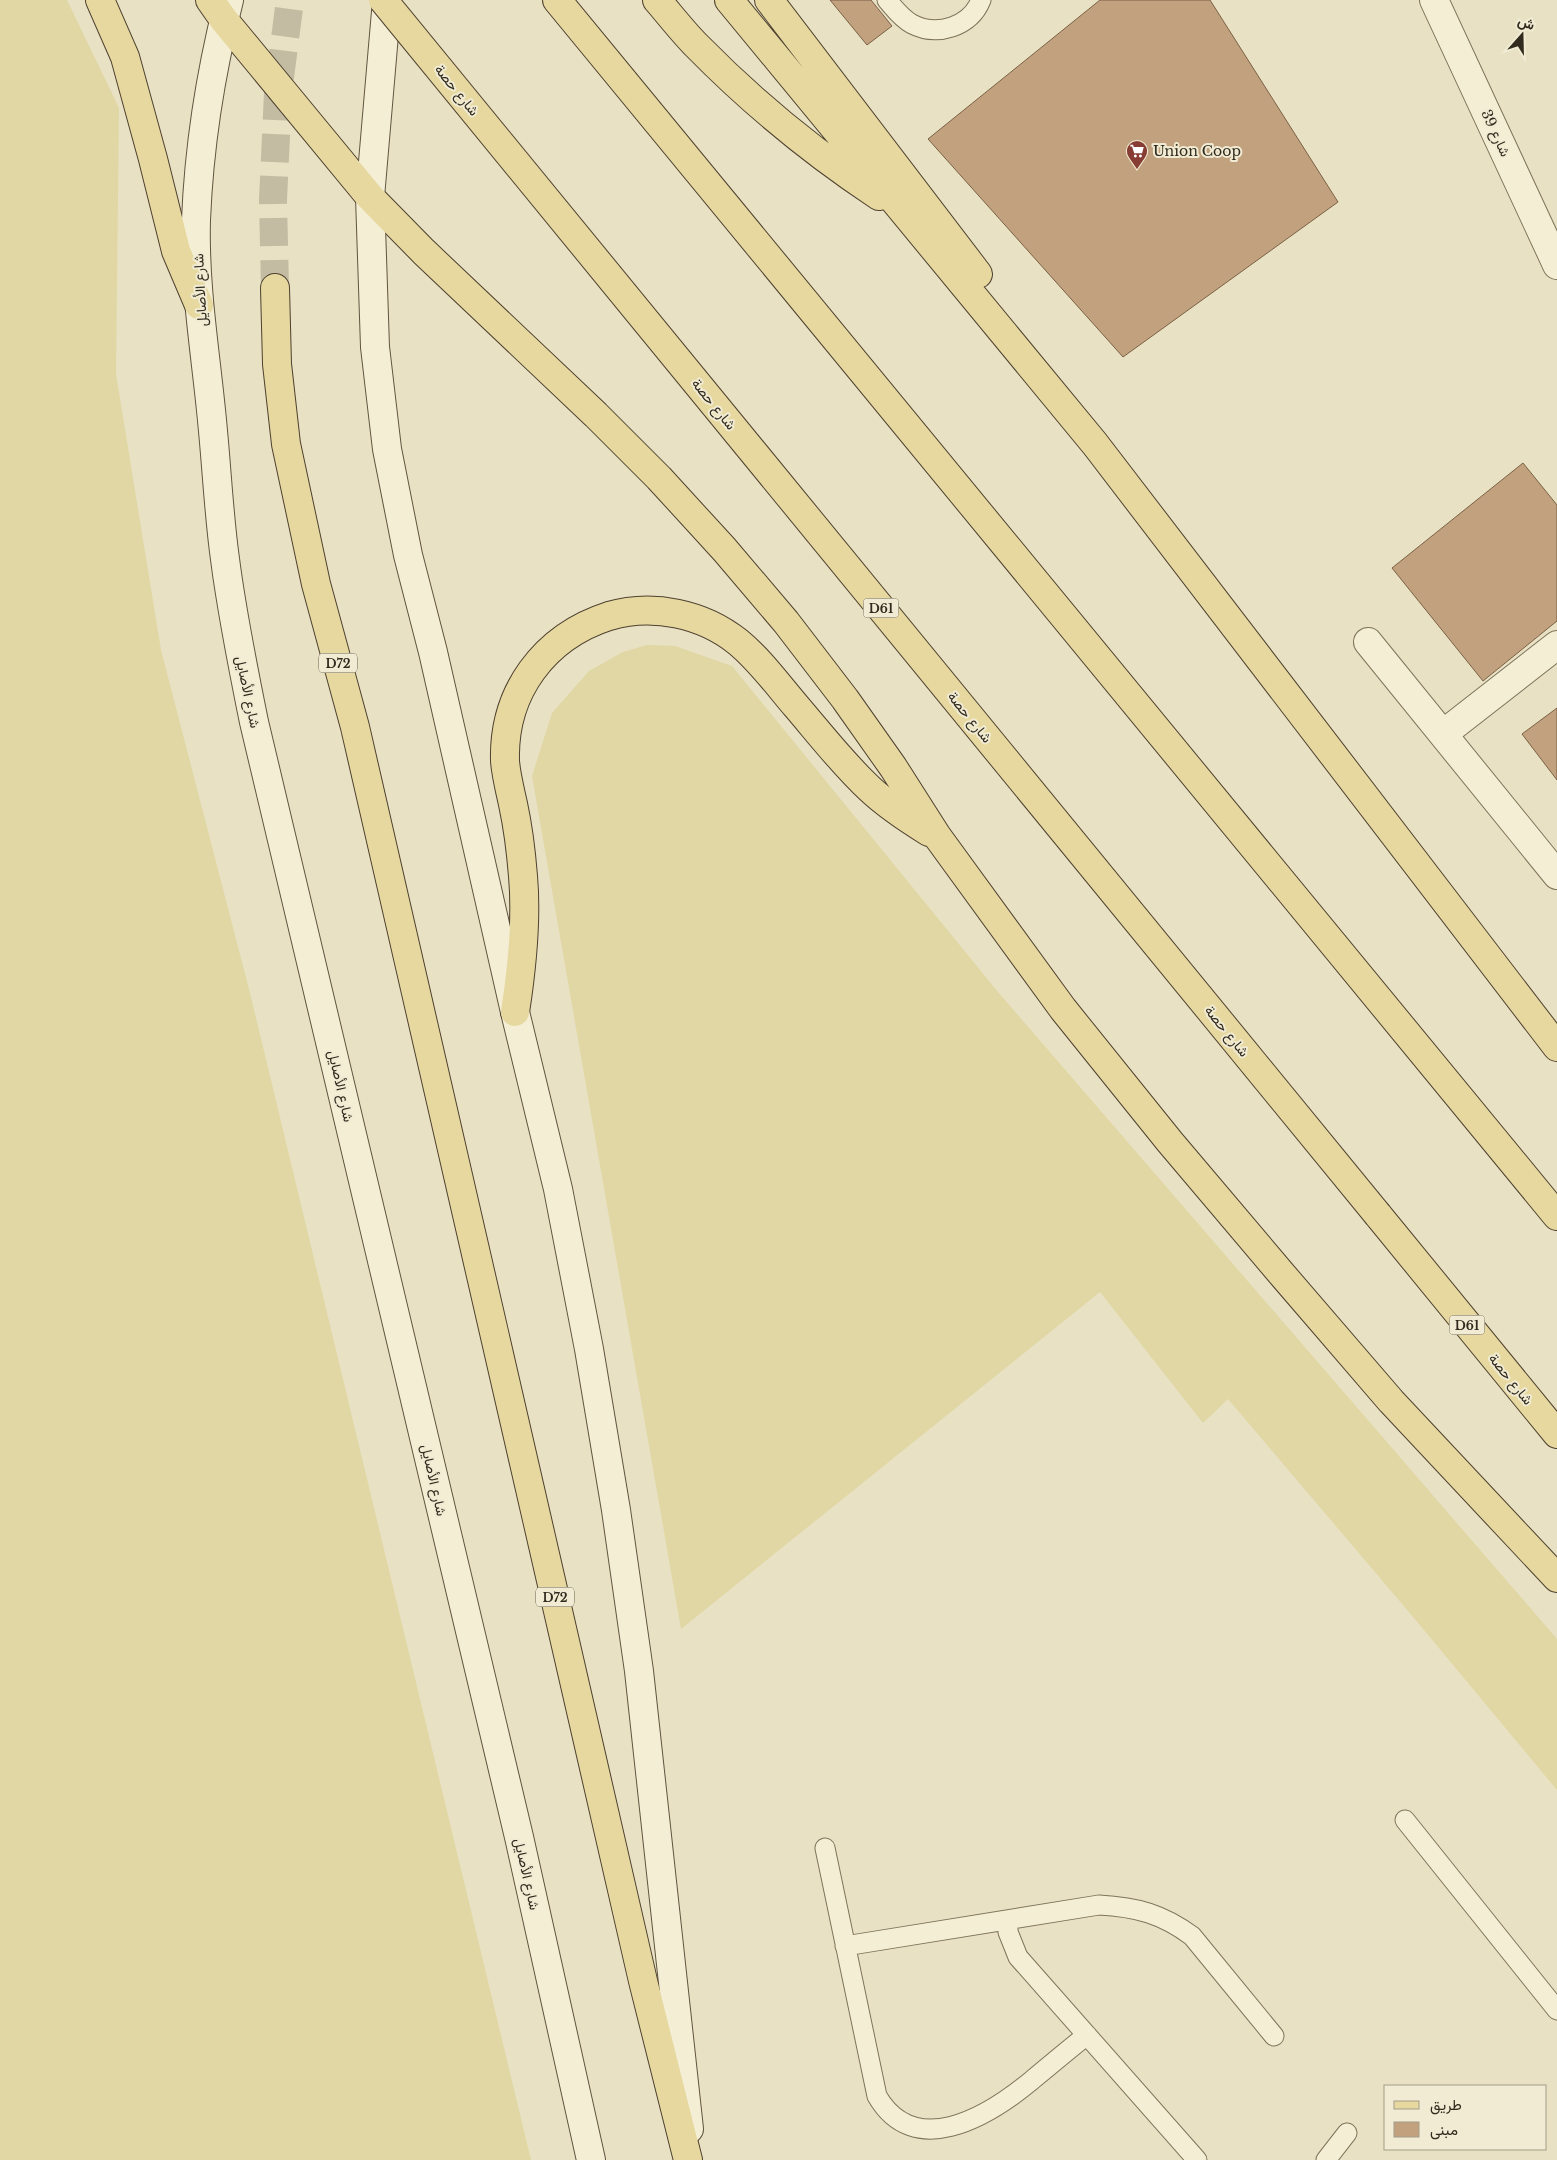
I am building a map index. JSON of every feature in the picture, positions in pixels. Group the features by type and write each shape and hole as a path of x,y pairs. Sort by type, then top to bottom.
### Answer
{"main road":[{"path":"100,0 125,57 176,251 199,305"},
{"path":"385,0 370,196 375,347 387,449 408,555 428,632 515,1012 558,1189 590,1349 639,1671 692,2160"},
{"name":"شارع حصة","path":"385,0 1557,1434"},
{"path":"557,0 1499,1143 1557,1216"},
{"path":"657,0 696,45 775,118 832,163 905,214"},
{"path":"730,0 1095,444 1557,1047"},
{"path":"769,0 1002,305 1095,444"},
{"name":"شارع 39","path":"1434,0 1557,265"},
{"path":"221,7 370,196 424,252 596,415 659,478 724,549 786,622 846,699 893,766 937,836 1063,1009 1219,1200 1392,1401 1557,1578"},
{"name":"شارع الأصايل","path":"221,7 203,146 196,221 199,305 214,432 224,557 237,641 254,722 517,1828 591,2160"},
{"name":"D72","path":"275,288 277,364 286,444 316,584 357,736 641,1972 688,2160"},
{"path":"515,1012 522,967 523,877 518,831 506,763 506,737 511,713 520,690 533,669 549,650 569,634 591,622 615,614 650,611 668,612 693,618 717,628 739,643 757,661 843,762 871,790 902,815 937,836"},
{"path":"1368,642 1557,876"},
{"path":"1443,734 1557,645"}],"lane":[{"path":"887,0 899,15 914,25 930,29 948,29 958,25 974,12 981,0"},
{"path":"1405,1820 1557,2010"},
{"path":"825,1848 877,2096 892,2120 904,2129 916,2134 943,2135 972,2124 987,2116 1087,2035"},
{"path":"845,1946 1100,1905 1119,1906 1158,1915 1176,1924 1192,1936 1274,2036"},
{"path":"1008,1920 1008,1932 1018,1957 1197,2160"},
{"path":"1326,2160 1347,2133"}],"sand":[{"path":"0,0 67,0 119,108 116,374 161,650 250,993 531,2160 0,2160"},
{"path":"647,645 675,646 732,666 998,992 1557,1639 1557,1790 1228,1399 1203,1423 1100,1292 681,1629 532,776 552,713 589,671 623,652"}],"building":[{"path":"830,0 871,0 892,26 867,45"},
{"name":"Union Coop","path":"1100,0 1210,0 1338,202 1123,357 928,139"},
{"path":"1523,463 1557,505 1557,621 1483,681 1392,568"},
{"path":"1557,708 1557,780 1522,734"}],"tunnel":[{"path":"275,288 273,200 278,93 290,0"}],"place":[{"name":"Union Coop","path":"1137,170"}]}
